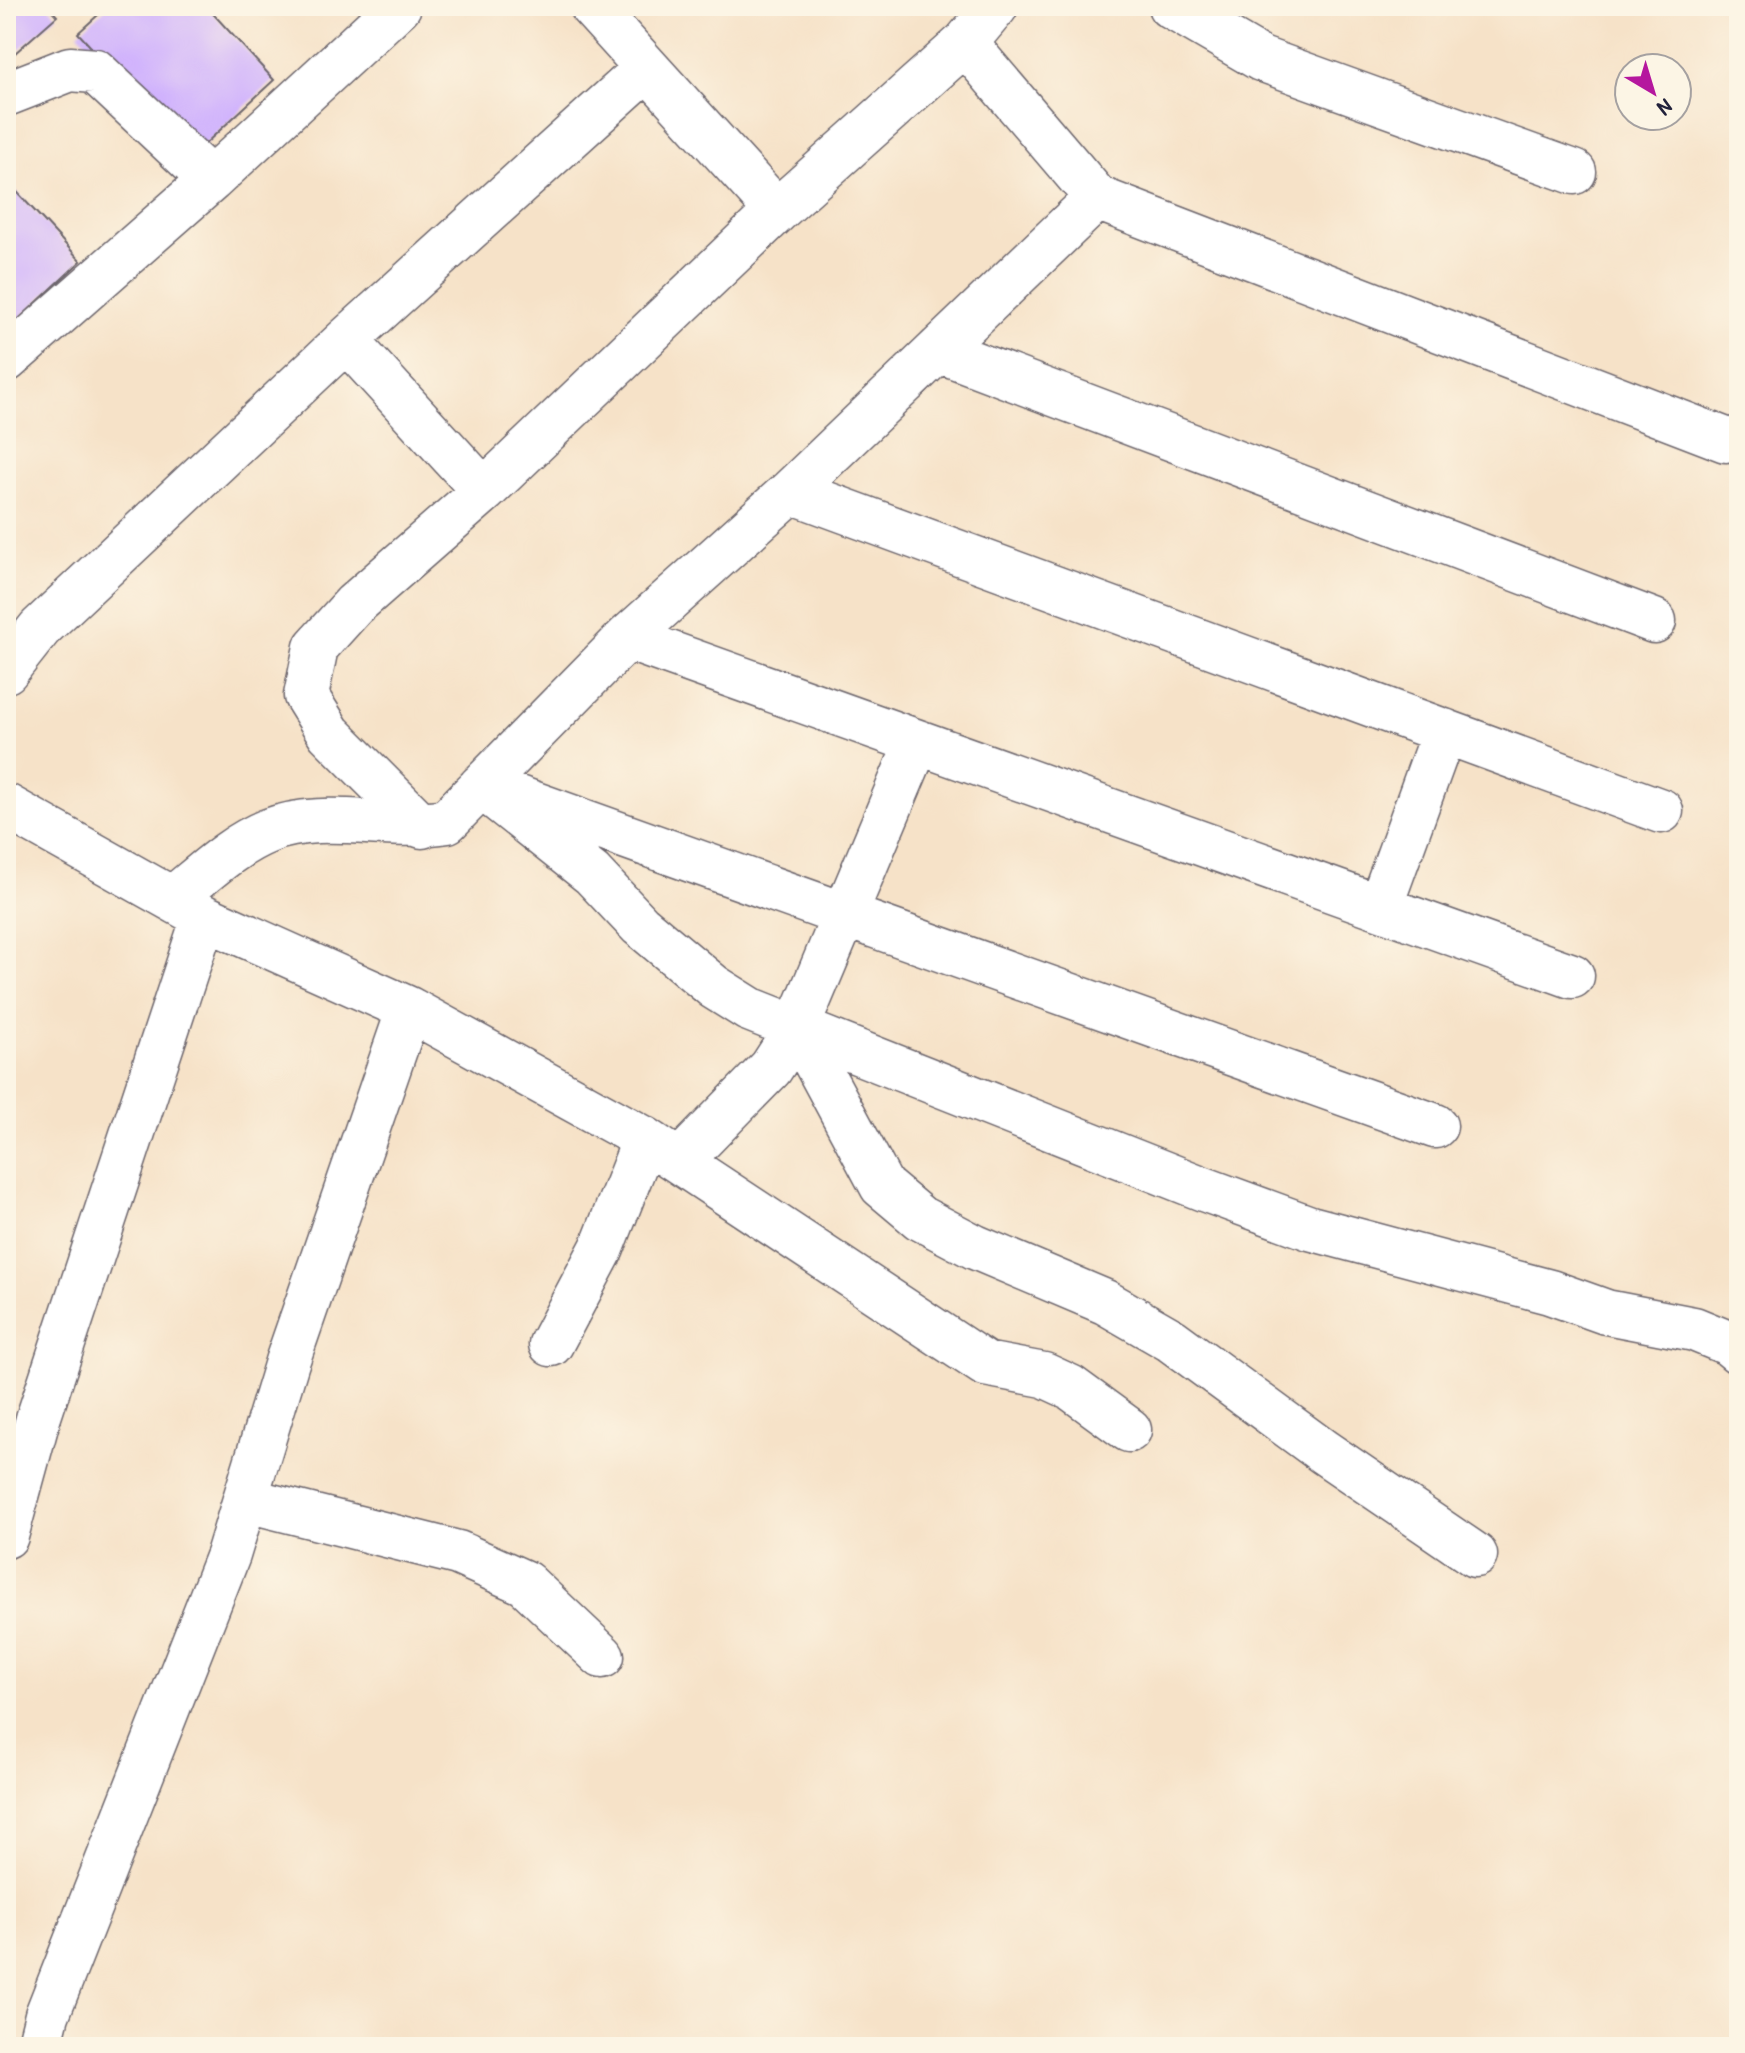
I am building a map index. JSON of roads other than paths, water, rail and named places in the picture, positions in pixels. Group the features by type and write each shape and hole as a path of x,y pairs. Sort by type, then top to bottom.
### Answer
{"street":[{"path":"6,360 211,180 399,6"},
{"path":"591,6 777,211"},
{"path":"422,826 329,733 306,696 316,647 354,605 484,491 777,211 965,43 996,6"},
{"path":"1170,6 1261,59 1574,172"},
{"path":"965,43 1097,198 1726,440"},
{"path":"6,671 40,628 346,340 647,68"},
{"path":"6,94 70,69 95,71 211,180"},
{"path":"6,1536 188,908 225,856 270,830 309,823 422,826 447,821 463,809 481,786 627,638 791,491 1097,198"},
{"path":"346,340 484,491"},
{"path":"938,350 1654,621"},
{"path":"791,491 1661,811"},
{"path":"627,638 1572,976"},
{"path":"1380,907 1444,731"},
{"path":"551,1344 602,1248 663,1150 771,1068 797,1028 917,743"},
{"path":"481,786 546,805 1435,1126"},
{"path":"481,786 592,874 640,925 714,987 749,1009 1310,1228 1550,1292 1606,1312 1694,1329 1728,1343 1739,1352"},
{"path":"6,806 188,908 409,1009 663,1150 985,1364 1044,1375 1070,1387 1129,1430"},
{"path":"39,2047 47,2015 247,1500 287,1362 409,1009"},
{"path":"797,1028 882,1186 920,1218 975,1247 1105,1302 1171,1340 1324,1452 1475,1555"},
{"path":"247,1500 458,1553 525,1583 602,1656"}]}
